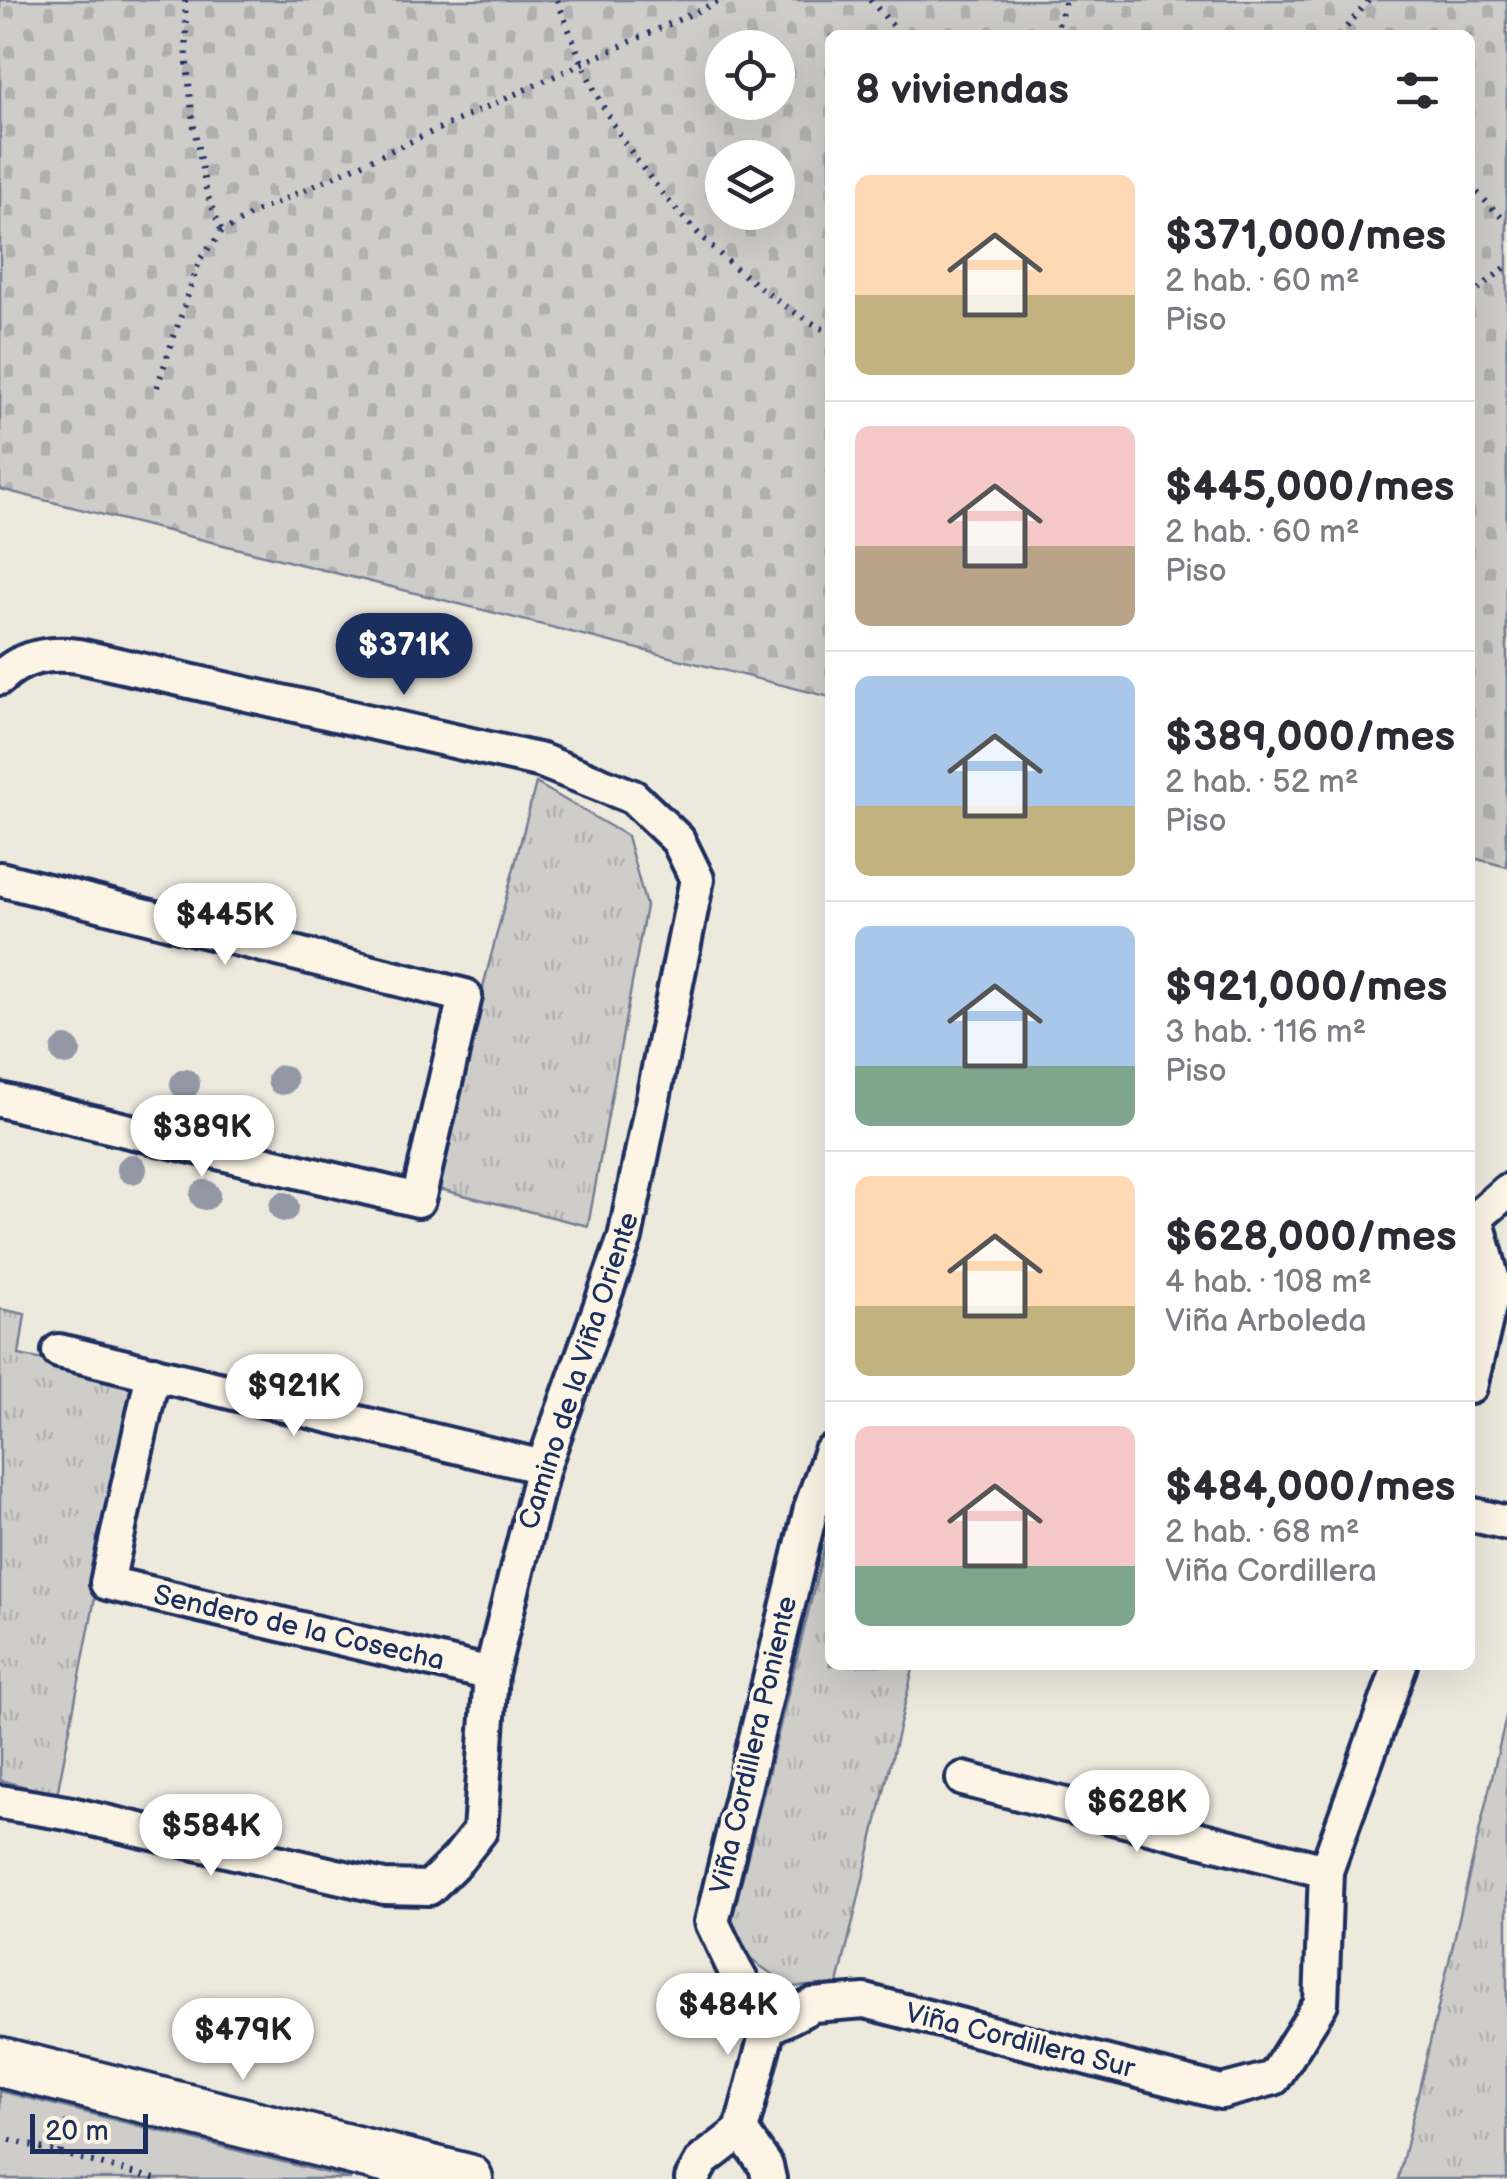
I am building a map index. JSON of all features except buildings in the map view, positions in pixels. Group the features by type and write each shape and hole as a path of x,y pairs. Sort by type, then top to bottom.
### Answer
{"street":[{"name":"Camino de la Viña Oriente","path":"0,678 21,662 40,656 79,656 542,761 633,797 678,840 698,880 626,1238 543,1466 491,1674 480,1830 429,1888 384,1886 67,1813 0,1802"},
{"path":"0,879 466,996 418,1200 0,1100"},
{"path":"1475,1215 1507,1191"},
{"path":"1475,1223 1494,1285 1475,1366"},
{"path":"59,1351 543,1466"},
{"name":"Sendero de la Cosecha","path":"153,1372 107,1583 491,1674"},
{"name":"Viña Cordillera Poniente","path":"768,2028 712,1922 825,1482"},
{"path":"1475,1515 1507,1524"},
{"path":"964,1779 1326,1871 1398,1670"},
{"name":"Viña Cordillera Sur","path":"768,2028 813,2005 864,2002 1221,2092 1274,2078 1321,2003 1326,1871"},
{"path":"692,2179 702,2160 741,2131 768,2028"},
{"path":"0,2062 468,2179"},
{"path":"741,2131 766,2166 768,2179"}],"path":[{"path":"185,0 194,122 206,194 222,232"},
{"path":"558,0 598,96 647,174 677,210 743,274 825,330"},
{"path":"158,387 200,259 222,232 256,212 722,0"},
{"path":"870,0 897,30"},
{"path":"1057,30 1066,0"},
{"path":"1344,30 1369,0"},
{"path":"1475,189 1507,224"},
{"path":"1475,292 1507,266"},
{"path":"0,2138 155,2179"}],"green space":[{"path":"0,0 1507,0 1507,867 1475,858 1475,30 825,30 825,696 0,489"},
{"path":"536,783 627,836 646,906 588,1226 431,1187"},
{"path":"0,1309 25,1314 19,1355 137,1379 57,1795 0,1780"},
{"path":"825,1544 825,1670 913,1670 838,1984 792,1987 745,1956 732,1920"},
{"path":"1507,1713 1507,2179 1398,2179"},
{"path":"0,2091 351,2179 0,2179"}]}
